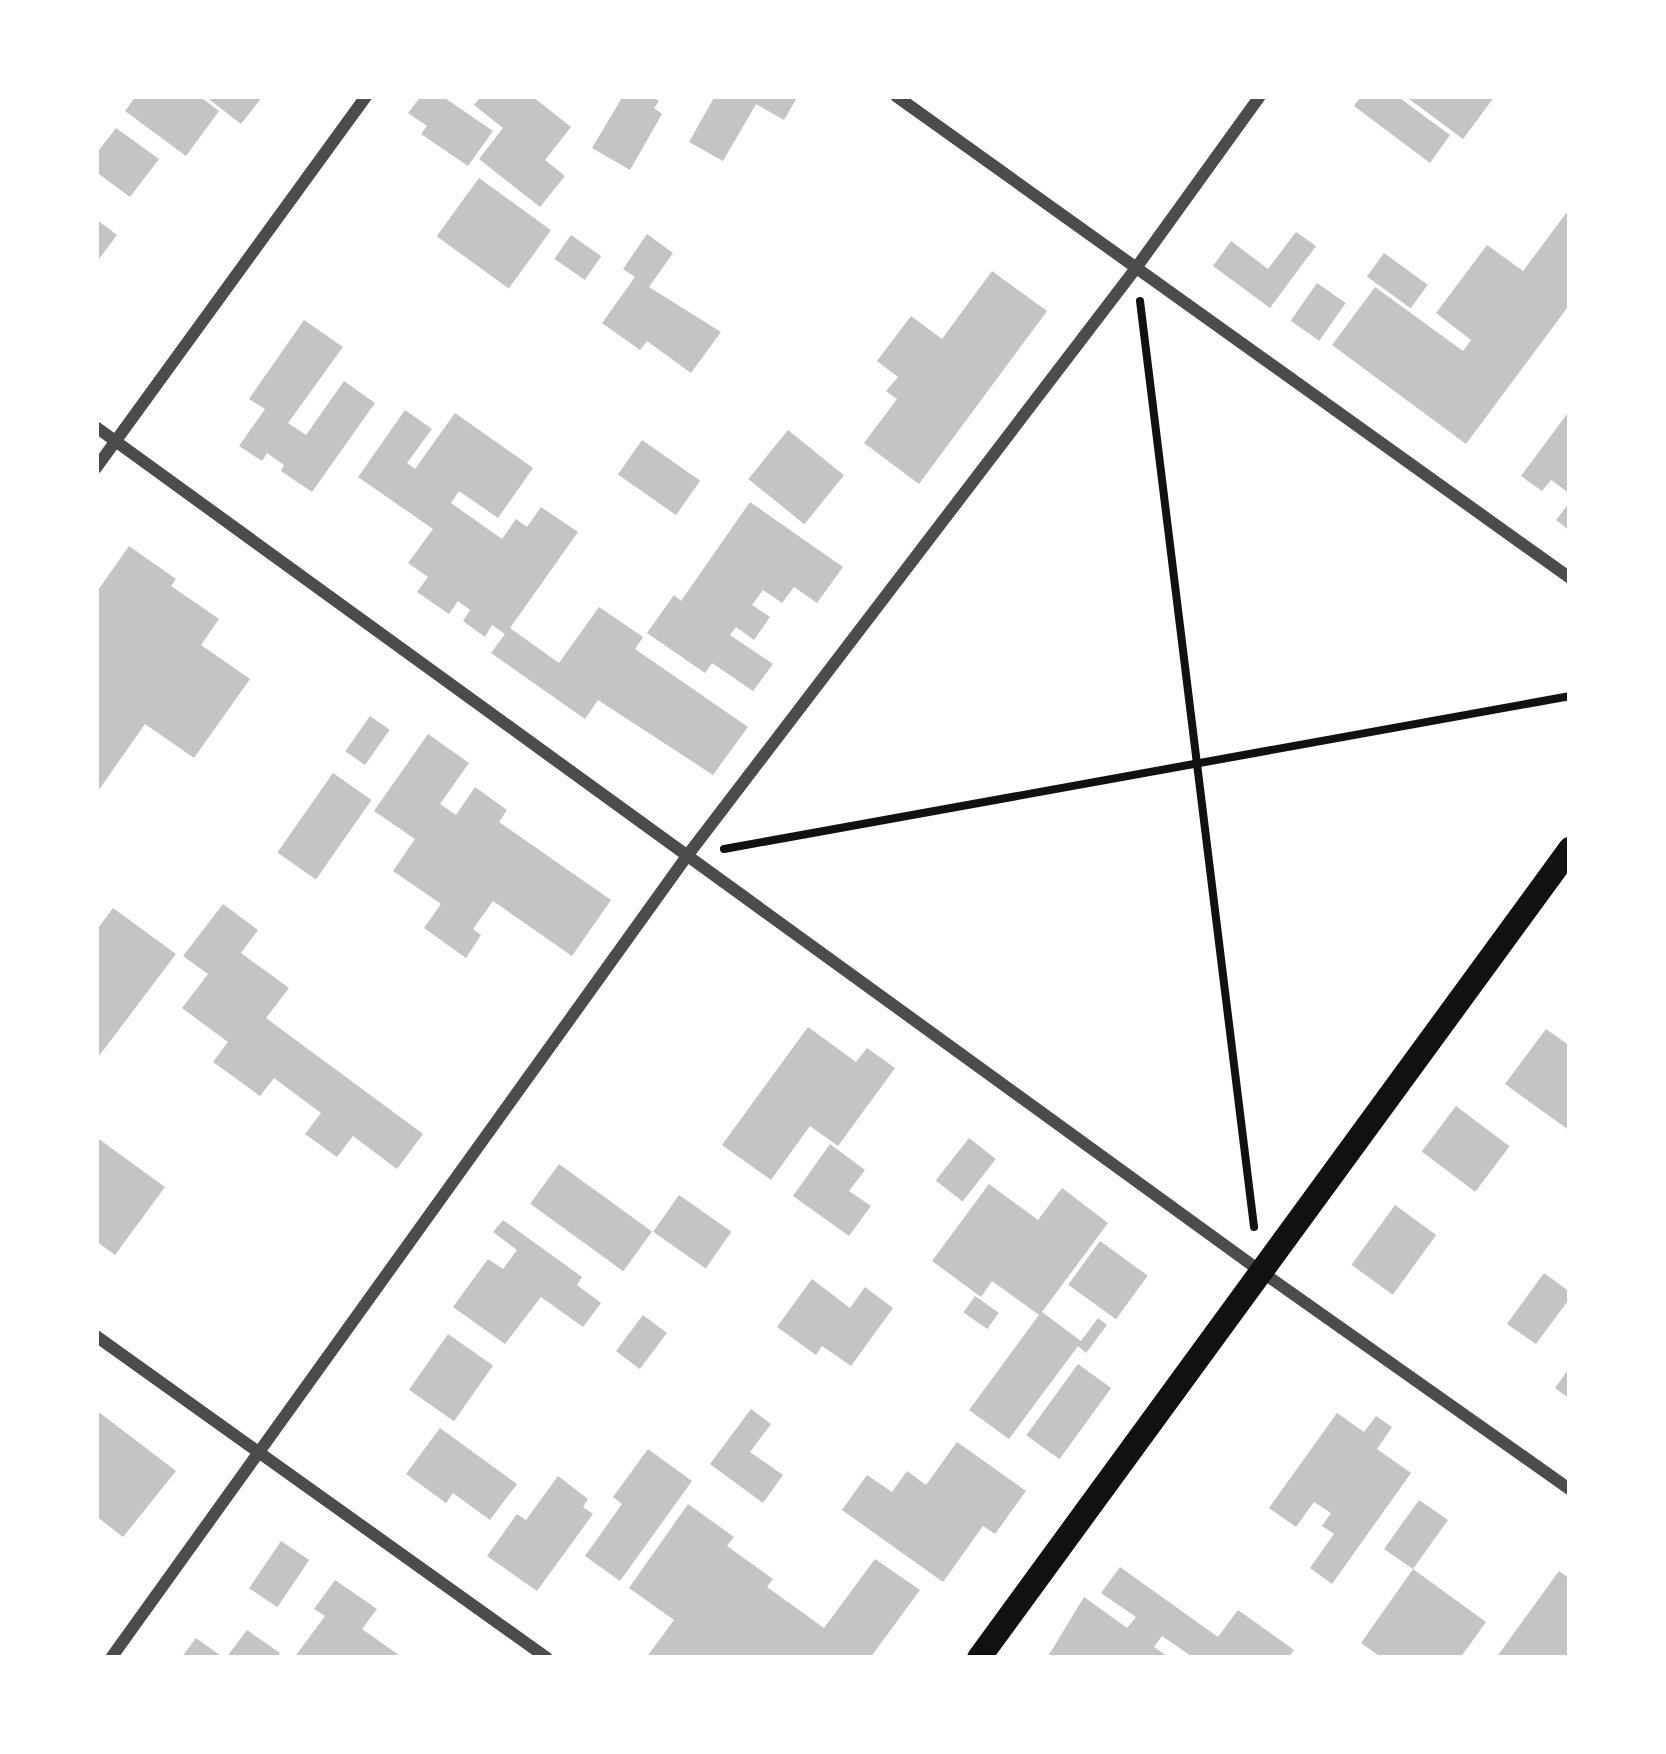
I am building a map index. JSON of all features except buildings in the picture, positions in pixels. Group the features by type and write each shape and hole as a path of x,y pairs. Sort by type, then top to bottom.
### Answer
{"main road":[{"path":"979,1658 1570,849"}],"street":[{"path":"96,468 366,96"},
{"path":"896,96 1570,578"},
{"path":"110,1658 687,856 1136,268 1260,96"},
{"path":"96,427 1259,1270 1570,1489"},
{"path":"96,1336 256,1455 547,1658"}],"path":[{"path":"1136,268 1259,1270"},
{"path":"687,856 1570,696"}]}
